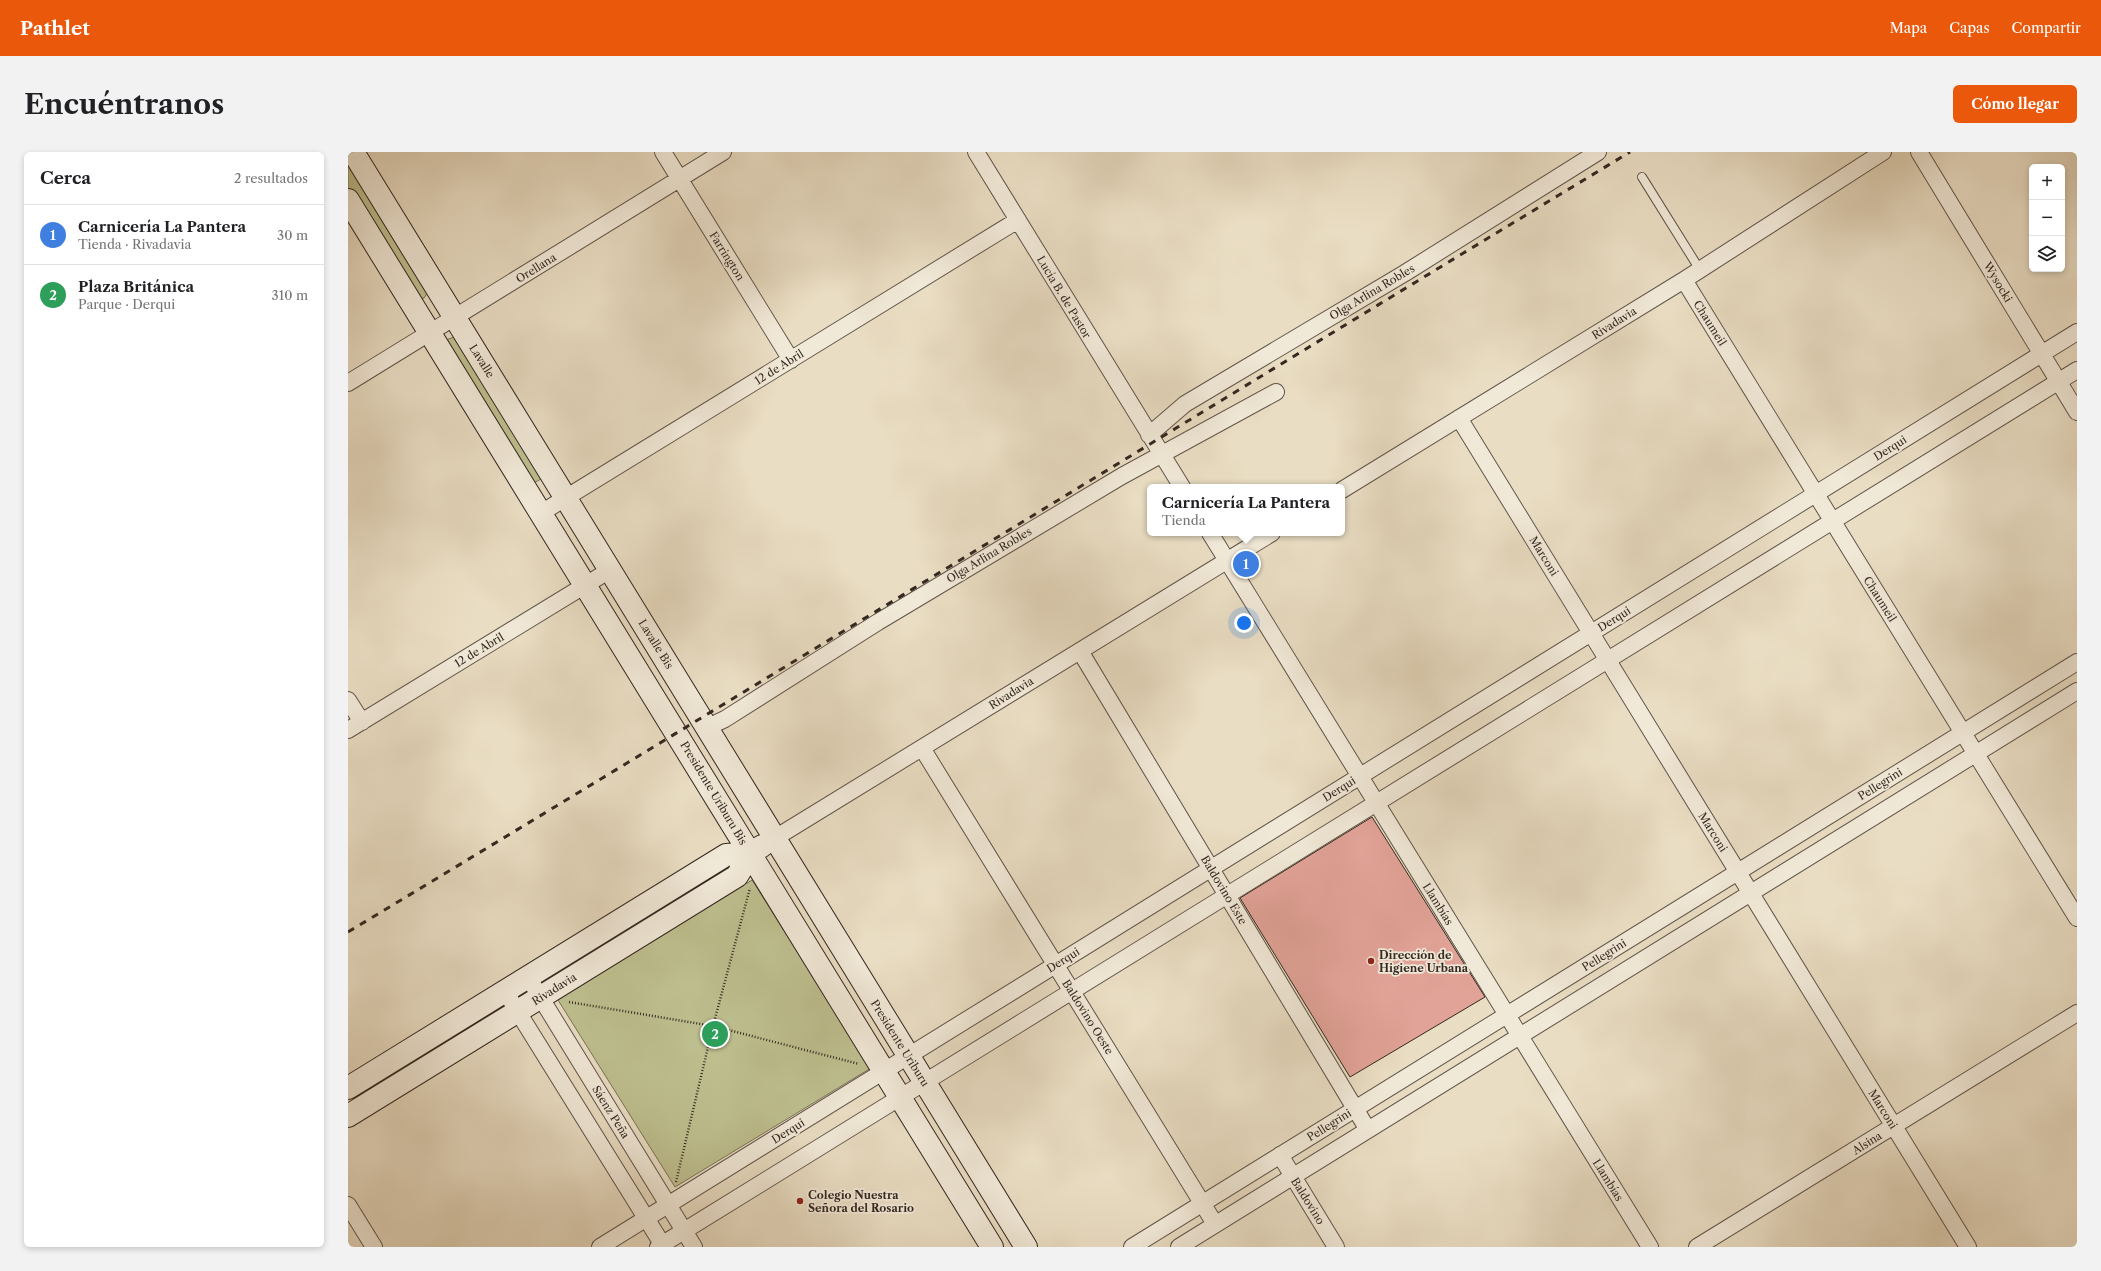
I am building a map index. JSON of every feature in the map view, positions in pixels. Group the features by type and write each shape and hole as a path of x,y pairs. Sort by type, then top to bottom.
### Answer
{"street":[{"name":"Lavalle","path":"353,152 610,570"},
{"name":"Farrington","path":"663,152 790,360"},
{"name":"Orellana","path":"348,383 723,152"},
{"name":"Lucía B. de Pastor","path":"976,152 1180,484"},
{"name":"Olga Arlina Robles","path":"1154,443 1185,404 1405,273 1598,152"},
{"name":"Rivadavia","path":"1345,488 1684,280 1883,152"},
{"name":"Wysocki","path":"1919,152 2077,412"},
{"path":"348,200 586,585"},
{"name":"12 de Abril","path":"541,513 1018,220"},
{"name":"Chaumeil","path":"1684,280 2077,918"},
{"name":"Derqui","path":"600,1247 668,1205 874,1068 908,1056 2077,332"},
{"path":"505,991 646,1219 661,1246 2077,370"},
{"name":"Olga Arlina Robles","path":"705,723 725,719 878,622 1154,443 1276,392"},
{"name":"Marconi","path":"1459,418 1968,1247"},
{"name":"Llambías","path":"1212,536 1650,1247"},
{"name":"Rivadavia","path":"348,1116 737,876 751,854 775,838 1267,536"},
{"name":"12 de Abril","path":"355,726 610,570"},
{"name":"Lavalle Bis","path":"610,570 705,723"},
{"name":"Presidente Uriburu Bis","path":"586,585 751,854"},
{"name":"Baldovino Este","path":"1080,651 1368,1130"},
{"name":"Pellegrini","path":"1132,1247 2077,662"},
{"path":"1179,1247 2077,691"},
{"path":"348,700 355,726"},
{"path":"705,723 775,838"},
{"name":"Baldovino Oeste","path":"922,748 1215,1224"},
{"name":"Presidente Uriburu","path":"775,838 1026,1247"},
{"path":"348,1088 726,855 751,854 874,1068 900,1097 992,1247"},
{"name":"Sáenz Peña","path":"528,977 694,1247"},
{"name":"Alsina","path":"1697,1247 2077,1013"},
{"name":"Baldovino","path":"1280,1155 1336,1247"},
{"path":"348,1205 374,1247"}],"lane":[{"path":"1642,177 1700,270"}],"path":[{"path":"675,1187 713,1026 752,880"},
{"path":"566,1001 713,1026 874,1068"}],"green space":[{"path":"348,161 428,292 424,298 420,299 414,296 348,188"},
{"path":"454,337 541,479 534,483 446,340"},
{"path":"752,880 871,1068 675,1187 558,1000"}],"building":[{"name":"Dirección de Higiene Urbana","path":"1372,817 1485,997 1350,1077 1240,898"}],"railway":[{"path":"348,932 1630,152"}],"place":[{"name":"Carnicería La Pantera","path":"1246,564"},
{"name":"Dirección de Higiene Urbana","path":"1371,961"},
{"name":"Plaza Británica","path":"715,1034"},
{"name":"Colegio Nuestra Señora del Rosario","path":"800,1201"}]}
